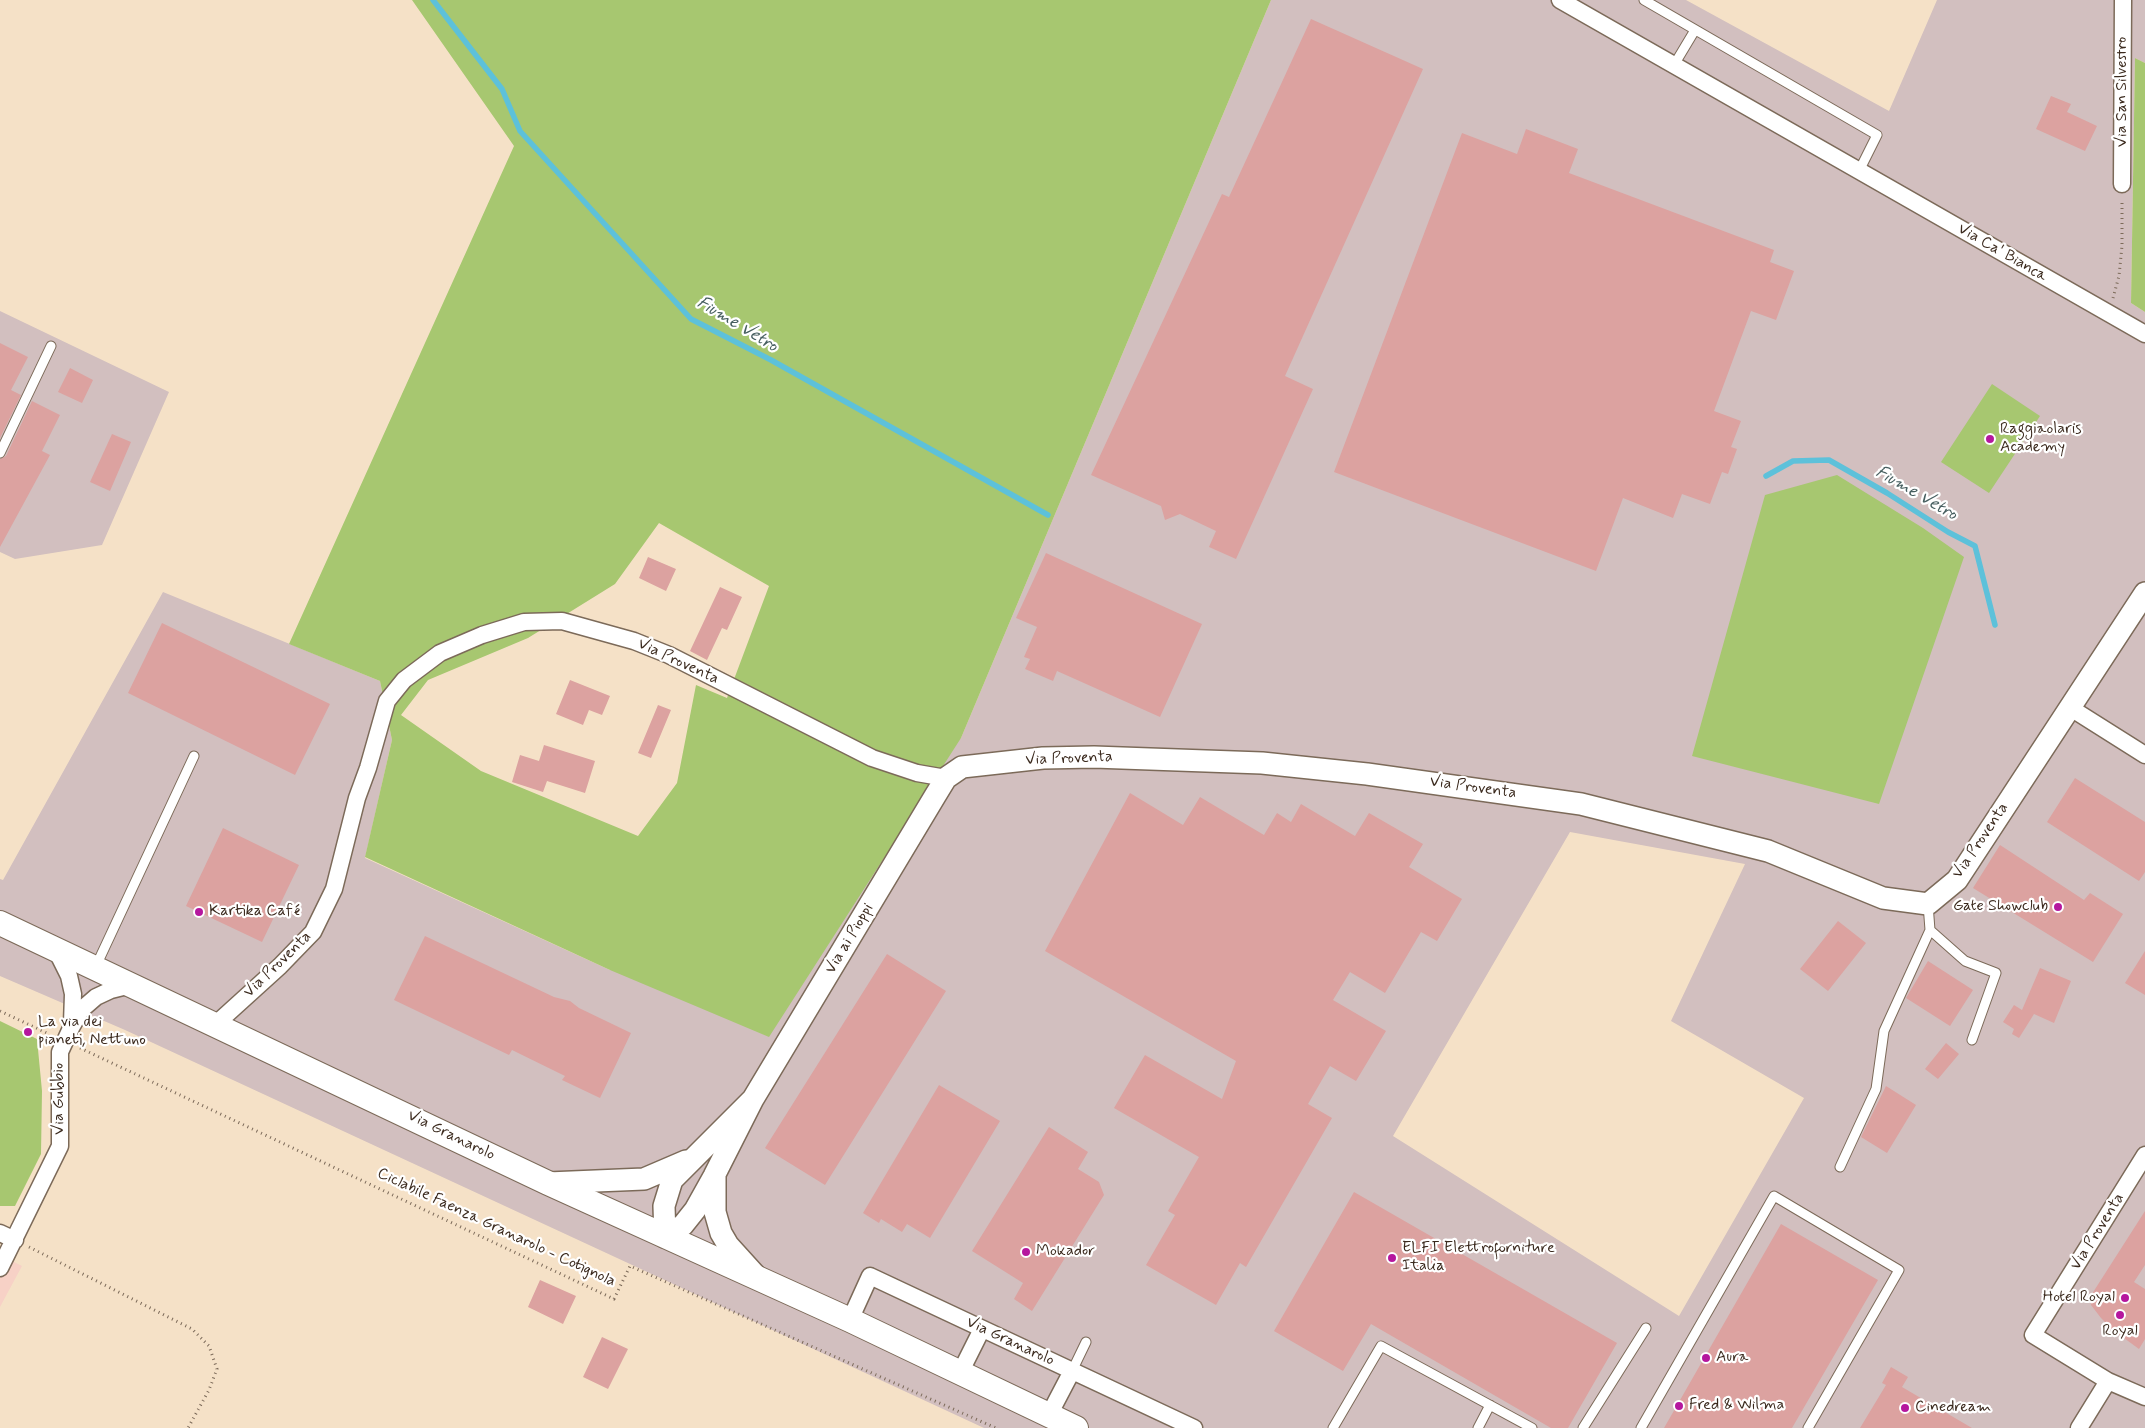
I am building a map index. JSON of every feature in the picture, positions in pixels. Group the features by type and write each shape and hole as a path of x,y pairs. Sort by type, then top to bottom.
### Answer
{"main road":[{"name":"Via Granarolo","path":"0,923 548,1183 761,1282 850,1320 1063,1424"}],"street":[{"name":"Via Ca' Bianca","path":"1560,0 2145,334"},
{"name":"Via San Silvestro","path":"2122,184 2123,0"},
{"name":"Via Proventa","path":"216,1024 280,966 313,932 334,889 355,806 387,701 404,680 440,653 482,635 524,622 562,621 634,641 668,655 872,758 917,773 946,778 962,767 990,762 1094,757 1262,763 1367,774 1581,804 1768,851 1883,898 1928,904 1957,880 2145,593"},
{"path":"2069,707 2145,755"},
{"name":"Via ai Pioppi","path":"666,1238 683,1225 695,1210 752,1100 946,778"},
{"path":"55,948 69,976 73,994 72,1026"},
{"name":"Via Gubbio","path":"0,1268 7,1236 60,1146 60,1052 65,1041 81,1010 96,997 111,990 131,985"},
{"name":"Via ai Pioppi","path":"666,1238 664,1213 667,1190 672,1180 752,1100"},
{"name":"Via ai Pioppi","path":"548,1183 644,1179 695,1156"},
{"name":"Via Proventa","path":"2145,1156 2033,1334 2108,1381 2145,1397"},
{"name":"Via ai Pioppi","path":"714,1176 715,1212 721,1233 728,1245 761,1282"},
{"name":"Via Granarolo","path":"850,1320 870,1276 1194,1428"},
{"path":"960,1373 982,1329"},
{"path":"1063,1424 1072,1371"},
{"path":"2079,1428 2108,1381"}],"lane":[{"path":"1644,0 1877,135 1859,171"},
{"path":"1674,65 1695,30"},
{"path":"0,453 51,346"},
{"path":"96,967 194,756"},
{"path":"1840,1167 1876,1089 1884,1031 1930,930 1928,904"},
{"path":"1930,930 1965,961 1996,973 1972,1040"},
{"path":"1641,1428 1774,1196 1899,1270 1808,1428"},
{"path":"1583,1428 1646,1328"},
{"path":"1072,1371 1086,1342"},
{"path":"1333,1428 1381,1346 1532,1428"},
{"path":"1478,1428 1490,1405"}],"path":[{"path":"2107,312 2116,291 2119,276 2122,246 2122,184"},
{"name":"Ciclabile Faenza Granarolo - Cotignola","path":"0,1011 614,1299 630,1266 996,1428"},
{"path":"7,1236 192,1329 209,1346 217,1369 188,1428"}],"shaded area":[{"path":"1271,0 1686,0 1889,111 1937,0 2145,0 2145,63 2135,58 2131,303 2145,312 2145,1428 984,1428 125,1030 0,976 0,879 3,880 163,592 380,681 392,740 365,858 610,970 961,738","holes":["1570,832 1745,864 1671,1021 1804,1098 1679,1316 1393,1136"]},
{"path":"0,311 169,392 102,545 15,559 0,552"},
{"path":"0,1255 22,1266 0,1307"}],"green space":[{"path":"412,0 1271,0 961,738 769,1037 610,970 365,857 392,740 380,681 289,644 514,146","holes":["659,523 769,586 727,698 696,685 677,783 638,836 481,771 401,715 428,680 528,638 615,584"]},
{"path":"2135,58 2145,63 2145,312 2131,303"},
{"name":"Raggiaolaris Academy","path":"1992,384 2040,416 1989,493 1941,462"},
{"path":"1837,475 1923,528 1964,557 1879,804 1692,756 1765,495"},
{"path":"0,1021 37,1039 42,1091 41,1154 15,1206 0,1206"}],"building":[{"path":"1311,19 1423,69 1285,376 1313,389 1236,559 1209,547 1216,531 1180,514 1165,520 1161,506 1091,475 1222,194 1229,197"},
{"path":"2051,96 2071,104 2067,112 2097,126 2085,151 2036,129"},
{"path":"1526,129 1578,149 1569,173 1774,250 1770,262 1794,271 1776,320 1751,311 1714,411 1741,421 1731,447 1737,449 1728,474 1722,472 1710,504 1682,494 1673,518 1623,498 1596,571 1334,472 1462,133 1517,154"},
{"path":"0,343 28,357 11,390 21,395 0,438"},
{"path":"70,368 93,380 82,403 58,392"},
{"path":"32,401 60,415 42,451 50,455 0,547 0,459 6,456"},
{"path":"112,434 131,442 110,491 90,482"},
{"path":"1046,553 1202,624 1160,717 1057,671 1053,681 1025,669 1030,659 1024,657 1037,627 1016,618"},
{"path":"648,557 676,569 666,591 639,578"},
{"path":"720,587 742,597 727,630 722,628 707,660 690,651"},
{"path":"162,623 330,704 295,775 128,693"},
{"path":"570,680 610,696 602,715 589,710 583,725 556,714"},
{"path":"658,705 671,710 651,758 638,753"},
{"path":"544,745 595,761 585,793 547,781 543,792 512,782 520,755 539,761"},
{"path":"2075,778 2145,822 2145,872 2139,881 2047,822"},
{"path":"1130,793 1183,825 1200,797 1264,835 1277,813 1291,822 1301,804 1355,836 1369,813 1423,844 1409,867 1462,899 1437,941 1421,932 1385,993 1350,972 1333,1000 1386,1031 1356,1081 1330,1066 1308,1104 1332,1118 1246,1267 1240,1263 1216,1305 1146,1265 1175,1215 1168,1211 1199,1157 1114,1108 1145,1055 1222,1099 1236,1061 1045,951"},
{"path":"223,828 299,865 262,942 186,906"},
{"name":"Gate Showclub","path":"2000,845 2084,900 2090,893 2123,914 2093,962 1973,888"},
{"path":"1838,921 1866,943 1828,991 1800,969"},
{"path":"425,936 554,997 570,1001 579,1008 631,1033 600,1098 562,1080 565,1076 512,1050 509,1055 394,1000"},
{"path":"2145,951 2145,995 2125,983"},
{"path":"887,954 946,991 825,1185 765,1148"},
{"path":"1928,961 1973,990 1950,1026 1906,998"},
{"path":"2040,968 2071,981 2054,1023 2034,1014 2019,1038 2012,1034 2014,1029 2003,1022 2014,1005 2022,1010"},
{"path":"1946,1043 1959,1054 1938,1079 1925,1069"},
{"path":"939,1085 1000,1121 930,1238 907,1224 902,1232 881,1219 879,1223 863,1213"},
{"path":"1886,1086 1916,1105 1887,1153 1861,1137"},
{"path":"1049,1127 1088,1152 1078,1169 1099,1182 1104,1195 1032,1311 1014,1299 1023,1283 972,1251"},
{"name":"ELFI Elettroforniture Italia","path":"1354,1192 1617,1343 1568,1428 1551,1428 1371,1324 1343,1371 1274,1331"},
{"path":"2145,1211 2145,1265 2134,1282 2145,1289 2145,1339 2139,1349 2113,1330 2101,1318 2091,1305 2090,1297"},
{"path":"1781,1224 1878,1280 1792,1428 1664,1428"},
{"path":"540,1280 576,1296 563,1324 528,1307"},
{"path":"602,1337 628,1349 608,1389 583,1377"},
{"name":"Cinedream","path":"1891,1367 1908,1377 1902,1387 1972,1428 1860,1428 1886,1385 1882,1383"}],"waterway":[{"name":"Fiume Vetro","path":"433,0 502,89 520,131 691,319 771,360 1048,515"},
{"name":"Fiume Vetro","path":"1766,476 1793,461 1829,460 1887,493 1948,532 1975,546 1995,625"}],"place":[{"name":"Raggiaolaris Academy","path":"1990,439"},
{"name":"Gate Showclub","path":"2058,907"},
{"name":"Kartika Café","path":"199,912"},
{"name":"La via dei pianeti, Nettuno","path":"28,1032"},
{"name":"Mokador","path":"1026,1252"},
{"name":"ELFI Elettroforniture Italia","path":"1392,1258"},
{"name":"Hotel Royal","path":"2125,1298"},
{"name":"Royal","path":"2120,1315"},
{"name":"Aura","path":"1706,1358"},
{"name":"Fred & Wilma","path":"1679,1406"},
{"name":"Cinedream","path":"1905,1408"}]}
